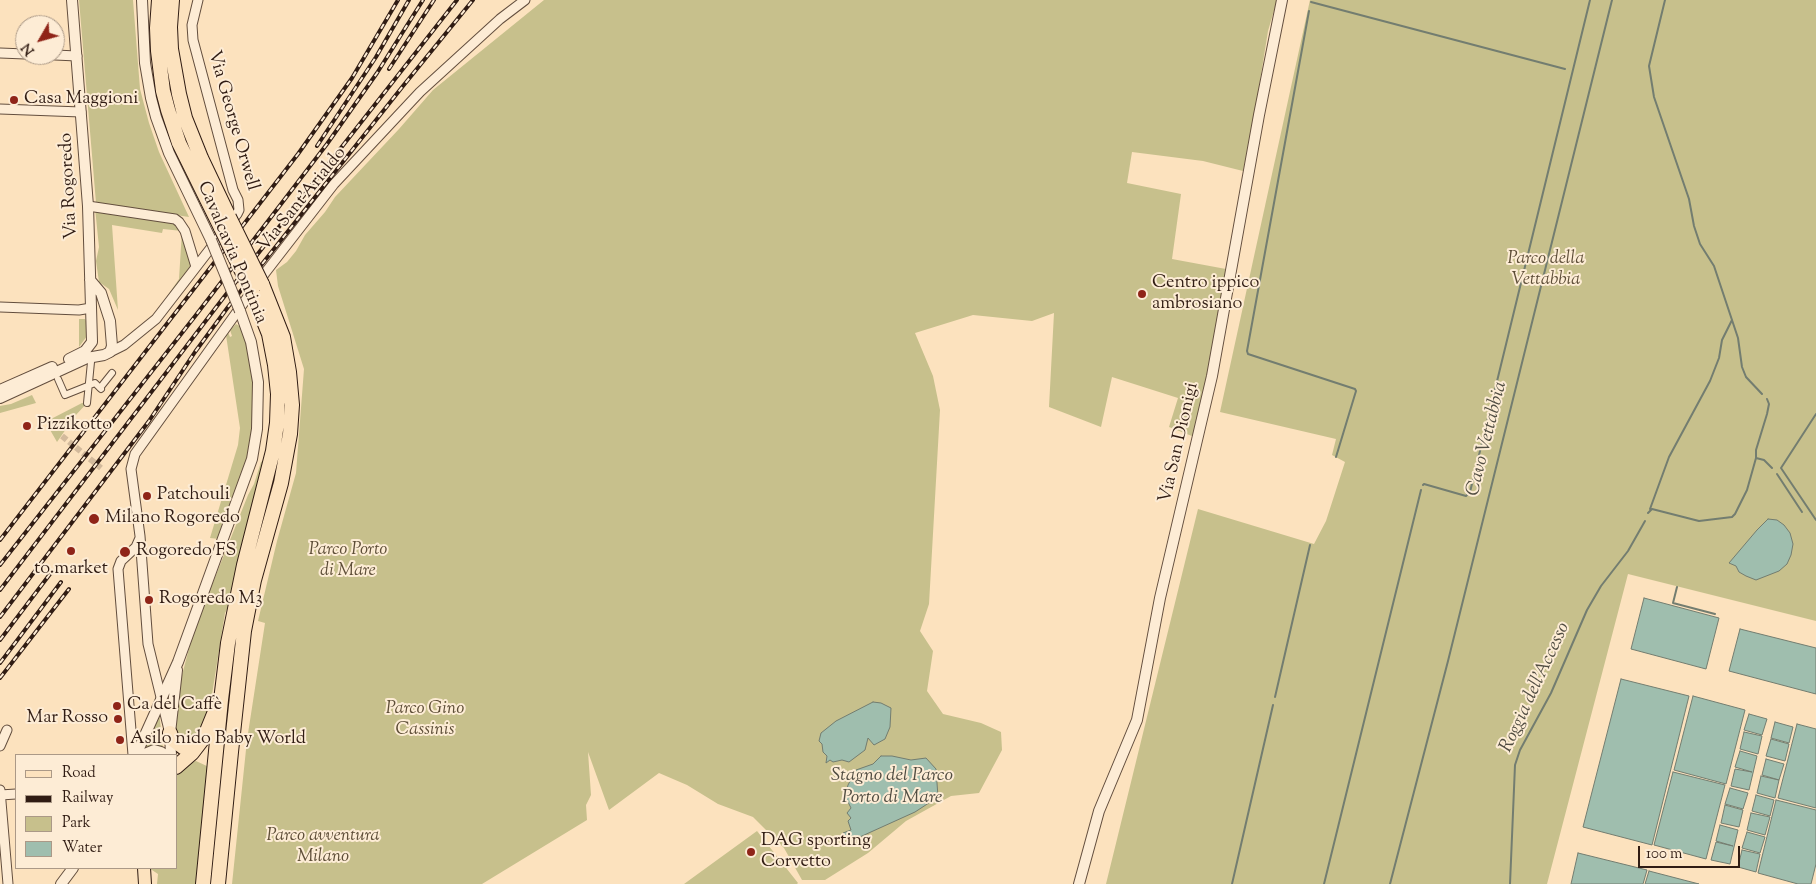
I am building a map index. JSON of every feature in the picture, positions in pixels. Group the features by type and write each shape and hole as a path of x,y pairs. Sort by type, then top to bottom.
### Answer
{"highway":[{"path":"159,0 158,51 163,91 168,110 179,143 225,222 257,289 283,337 292,405 290,434 281,483 254,580 244,631 230,752 218,884"},
{"path":"172,0 171,49 183,110 225,222"},
{"path":"204,884 222,686 236,601 272,458 278,409 276,372 269,334 257,289"},
{"path":"178,765 200,743 214,716 226,622 236,601"},
{"path":"170,733 172,739 184,748 194,747 200,743"}],"main road":[{"path":"144,869 145,884"}],"street":[{"name":"Via Rogoredo","path":"72,0 78,56 88,206 92,342"},
{"name":"Cavalcavia Pontinia","path":"135,754 178,662 246,478 258,429 256,367 249,336 211,240 169,153 156,118 145,63 142,0"},
{"name":"Via George Orwell","path":"105,354 124,345 153,323 239,210 238,200 233,190 192,32 198,0"},
{"name":"Via Sant'Arialdo","path":"140,536 131,469 133,458 138,449 284,247 334,184 420,92 500,19 525,0"},
{"name":"Via San Dionigi","path":"1079,884 1099,811 1137,720 1160,598 1212,376 1259,115 1282,0"},
{"path":"0,52 15,53"},
{"path":"65,55 78,56"},
{"path":"0,109 81,112"},
{"path":"88,206 174,219 179,222 184,231 196,267"},
{"name":"Via Rogoredo","path":"90,280 100,293 110,321 111,339"},
{"path":"0,307 79,310 91,308 101,311 110,321"},
{"path":"0,390 78,355 85,351 95,336 102,334 111,339 112,346 105,354 87,358 0,398"},
{"path":"92,342 94,352 105,354"},
{"path":"87,403 91,362"},
{"path":"58,379 65,395 95,383 101,388 112,373"},
{"path":"135,754 118,569 123,558 134,550 140,536"},
{"path":"140,536 148,644 170,733"},
{"path":"123,558 136,560 143,574"},
{"name":"Cavalcavia Pontinia","path":"171,754 170,733 178,662"},
{"path":"0,746 7,730"},
{"path":"144,754 154,750 164,754"},
{"path":"0,790 8,884"},
{"path":"0,795 15,794"},
{"path":"61,884 72,869"}],"green space":[{"path":"79,0 133,0 140,89 159,152 189,217 96,203"},
{"path":"544,0 1277,0 1268,31 1243,171 1203,161 1132,152 1127,183 1181,194 1172,259 1226,269 1197,438 1169,427 1178,398 1112,377 1101,427 1049,407 1054,313 1032,321 973,315 915,333 933,376 940,410 929,604 920,631 933,651 927,691 943,714 981,723 1001,732 1002,750 979,793 951,796 906,821 868,853 825,880 802,880 784,848 753,817 718,804 687,785 659,773 609,810 588,752 591,795 586,805 587,820 482,884 232,884 247,740 265,623 258,621 296,473 304,369 278,286 276,270 287,262 296,251 305,235 335,197 433,90"},
{"name":"Parco della Vettabbia","path":"1310,0 1816,0 1816,621 1628,574 1547,884 1106,884 1198,509 1314,544 1326,521 1345,462 1332,455 1336,439 1220,412"},
{"path":"95,208 168,218 175,221 182,230 193,265 152,318 179,279 182,231 163,229 162,233 112,225 118,310 109,289 99,282 96,261 99,247"},
{"path":"79,319 85,319 87,323 87,336 79,347"},
{"path":"236,324 241,327 250,351 254,384 255,421 249,454 219,539 210,538 238,445 240,428 226,335 228,332 230,337 232,336 230,330"},
{"path":"32,395 36,403 0,413 0,406 11,404"},
{"path":"82,403 87,403 75,416 57,442 49,428 51,419"},
{"path":"268,457 232,599 225,613 206,725 195,741 182,743 175,731 178,690 194,630 254,484 261,462"},
{"path":"159,710 163,750 143,750"},
{"path":"196,761 209,767 198,884 157,884 158,874 150,869 178,869 178,772 190,763"},
{"name":"DAG sporting Corvetto","path":"757,831 797,884 684,884"}],"water":[{"path":"1768,519 1777,520 1790,533 1793,544 1791,555 1787,564 1779,571 1756,580 1739,572 1736,566 1729,563"},
{"path":"1644,598 1719,618 1706,669 1631,649"},
{"path":"1740,629 1816,648 1816,694 1729,671"},
{"path":"1621,679 1689,696 1652,845 1583,827"},
{"path":"1693,696 1745,710 1726,784 1674,770"},
{"name":"Stagno del Parco Porto di Mare","path":"873,702 881,703 891,708 890,727 885,739 874,745 868,738 865,750 849,762 842,760 833,762 830,760 826,763 827,756 823,752 822,744 819,741 821,733 836,721"},
{"path":"1749,714 1767,719 1762,735 1744,730"},
{"path":"1775,722 1793,727 1789,743 1771,738"},
{"path":"1797,724 1816,729 1816,808 1778,798"},
{"path":"1744,732 1762,736 1758,754 1740,749"},
{"path":"1771,739 1789,744 1785,761 1766,756"},
{"path":"1740,751 1757,756 1749,790 1731,786 1735,769 1752,772 1735,767"},
{"name":"Stagno del Parco Porto di Mare","path":"881,756 911,760 926,758 936,769 938,797 915,812 851,841 843,833 851,830 848,821 851,818 847,813 851,808 845,796 848,785 856,770 873,764"},
{"path":"1766,759 1784,764 1779,780 1762,775"},
{"path":"1673,772 1725,785 1706,859 1654,845"},
{"path":"1761,776 1779,780 1775,798 1757,793"},
{"path":"1730,788 1748,793 1743,809 1725,804"},
{"path":"1756,795 1774,800 1770,816 1752,811"},
{"path":"1776,800 1816,810 1816,864 1811,884 1798,884 1758,873"},
{"path":"1725,805 1743,810 1739,827 1721,823"},
{"path":"1751,813 1770,817 1765,835 1747,830"},
{"path":"1720,825 1738,830 1730,864 1711,860 1716,842 1733,846 1716,841"},
{"path":"1747,832 1765,837 1760,853 1742,848"},
{"path":"1742,850 1760,854 1756,872 1738,867"},
{"path":"1578,853 1647,870 1643,884 1571,884"},
{"path":"1649,871 1699,884 1645,884"}],"waterway":[{"path":"1423,485 1466,496 1470,492 1590,0"},
{"name":"Cavo Vettabbia","path":"1390,884 1448,661 1612,0"},
{"path":"1665,0 1649,66 1654,97 1689,199 1694,226 1700,244 1714,266 1738,338 1742,367 1746,377 1762,394"},
{"path":"1311,2 1565,69"},
{"path":"1309,11 1247,351 1248,354 1355,389 1356,391 1336,457"},
{"path":"1650,509 1669,457 1710,381 1719,358 1722,340 1732,320"},
{"path":"1648,513 1652,509 1699,521 1732,517 1747,490 1767,414 1769,404 1767,399"},
{"path":"1816,414 1781,468 1816,520"},
{"path":"1756,458 1764,460 1772,468"},
{"path":"1777,474 1802,512"},
{"path":"1324,884 1421,490"},
{"name":"Roggia dell'Accesso","path":"1510,884 1515,765 1520,750 1551,693 1587,610 1601,586 1628,551 1645,521"},
{"path":"1275,697 1310,545"},
{"path":"1677,587 1673,603 1715,614"},
{"path":"1232,884 1273,705"}],"tunnel":[{"path":"62,436 101,468"}],"railway":[{"path":"0,540 298,154 352,78 398,0"},
{"path":"317,146 376,57 409,0"},
{"path":"0,565 327,144 377,73 423,0"},
{"path":"389,69 434,0"},
{"path":"0,590 224,297 457,0"},
{"path":"0,617 149,421 228,307 473,0"},
{"path":"0,640 50,574"},
{"path":"0,663 61,582"},
{"path":"0,678 69,589"}],"place":[{"name":"Casa Maggioni","path":"14,100"},
{"name":"Centro ippico ambrosiano","path":"1142,294"},
{"name":"Pizzikotto","path":"27,426"},
{"name":"Patchouli","path":"147,496"},
{"name":"Milano Rogoredo","path":"94,519"},
{"name":"to.market","path":"71,551"},
{"name":"Rogoredo FS","path":"125,552"},
{"name":"Rogoredo M3","path":"149,600"},
{"name":"Ca del Caffè","path":"117,706"},
{"name":"Mar Rosso","path":"118,719"},
{"name":"Asilo nido Baby World","path":"120,740"},
{"name":"DAG sporting Corvetto","path":"751,852"}],"park label":[{"name":"Parco Porto di Mare","path":"348,561"},
{"name":"Parco Gino Cassinis","path":"425,720"},
{"name":"Parco avventura Milano","path":"323,848"}]}
